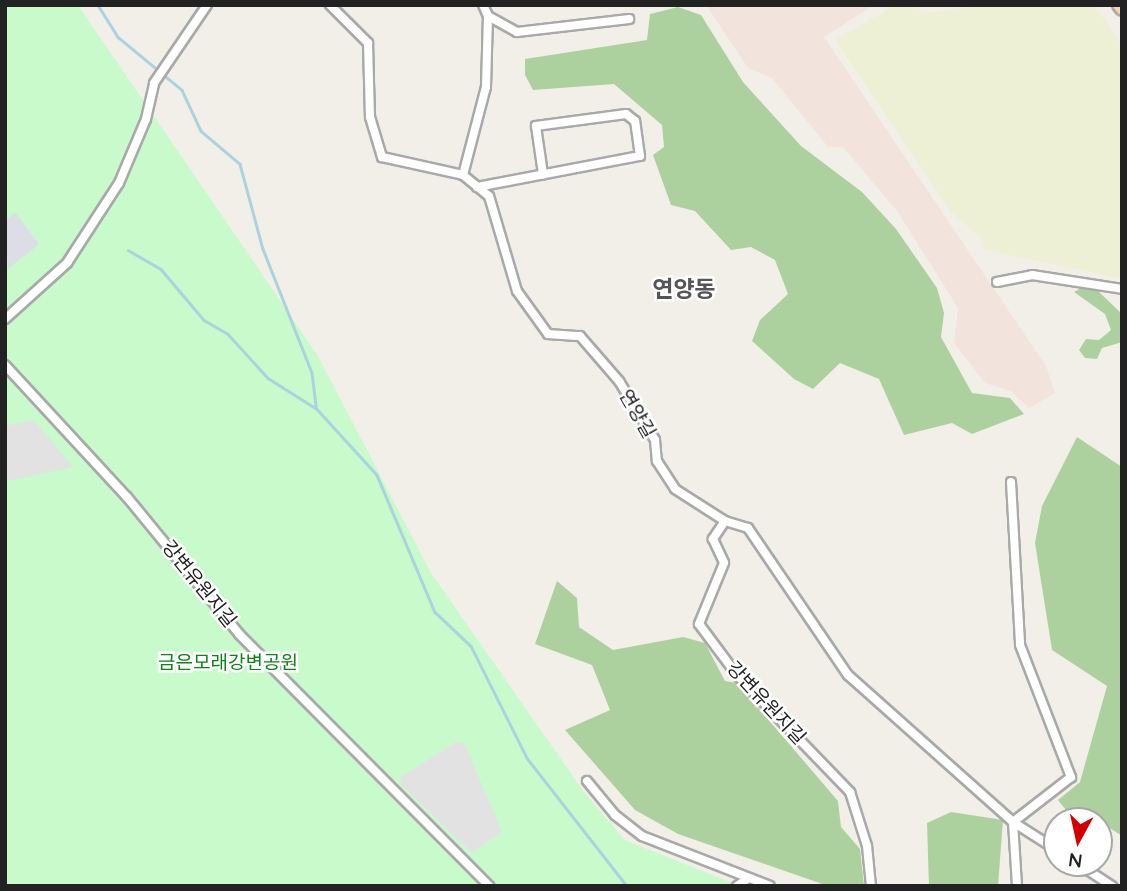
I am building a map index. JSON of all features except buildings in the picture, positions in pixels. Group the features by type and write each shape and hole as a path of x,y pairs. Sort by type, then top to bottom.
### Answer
{"main road":[{"path":"1118,5 1122,10"}],"street":[{"path":"5,319 67,263 119,183 160,75 207,5"},
{"name":"연양길","path":"330,5 368,43 370,117 382,157 463,175 489,196 517,291 548,334 580,336 618,382 655,440 657,461 675,489 725,520 748,528 848,675 1013,821 1043,841"},
{"path":"463,175 486,86 488,16 483,5"},
{"path":"488,16 517,32 629,19"},
{"path":"477,187 640,156 635,121 626,114 536,126 543,174"},
{"path":"997,282 1032,275 1122,289"},
{"name":"강변유원지길","path":"5,365 127,497 240,635 489,886"},
{"path":"1011,482 1020,645 1071,777 1013,821 1017,886"},
{"name":"강변유원지길","path":"725,520 713,539 724,563 699,624 737,675 850,792 867,846 871,886"},
{"path":"587,781 615,815 642,835 770,886"},
{"path":"737,886 748,878"}],"shaded area":[{"path":"706,5 874,5 824,37 1046,366 1055,393 1029,408 1011,391 985,383 954,343 958,308 897,211 843,147 828,147 772,78 748,68"},
{"path":"15,212 39,244 8,269 5,221"},
{"path":"34,420 73,467 7,481 5,426"},
{"path":"456,742 464,743 502,832 472,853 400,784 401,777"}],"green space":[{"name":"금은모래강변공원","path":"5,5 78,5 318,356 431,573 584,792 625,840 740,886 5,886"},
{"path":"895,5 913,5 924,13 984,5 1094,5 1122,45 1122,279 984,250 982,239 951,212 835,40"},
{"path":"678,7 701,15 743,82 801,146 862,192 896,229 937,288 944,313 941,337 972,393 1010,398 1024,414 972,434 952,423 904,435 879,379 840,363 813,389 794,379 752,341 760,320 788,294 775,260 751,247 731,250 695,211 671,205 653,155 664,147 662,125 614,84 533,90 525,75 525,59 647,40 650,14"},
{"path":"1081,288 1098,291 1122,314 1122,342 1102,348 1097,359 1085,358 1079,350 1086,339 1099,340 1111,330 1105,314 1074,292"},
{"path":"1077,437 1122,467 1122,836 1113,830 1113,807 1064,807 1058,800 1080,782 1107,686 1052,650 1035,543 1042,506"},
{"path":"557,581 577,598 579,627 613,650 683,637 705,643 725,681 737,683 838,801 841,827 860,849 864,886 828,886 678,834 635,810 565,730 610,710 592,665 535,644"},
{"path":"951,812 1003,820 998,886 929,886 927,823"}],"waterway":[{"path":"98,5 118,37 182,90 201,131 240,164 263,249 312,373 316,407"},
{"path":"128,250 161,269 204,320 228,334 268,378 317,409 377,475 435,612 471,646 527,758 627,886"}],"district":[{"name":"연양동","path":"684,289"}]}
